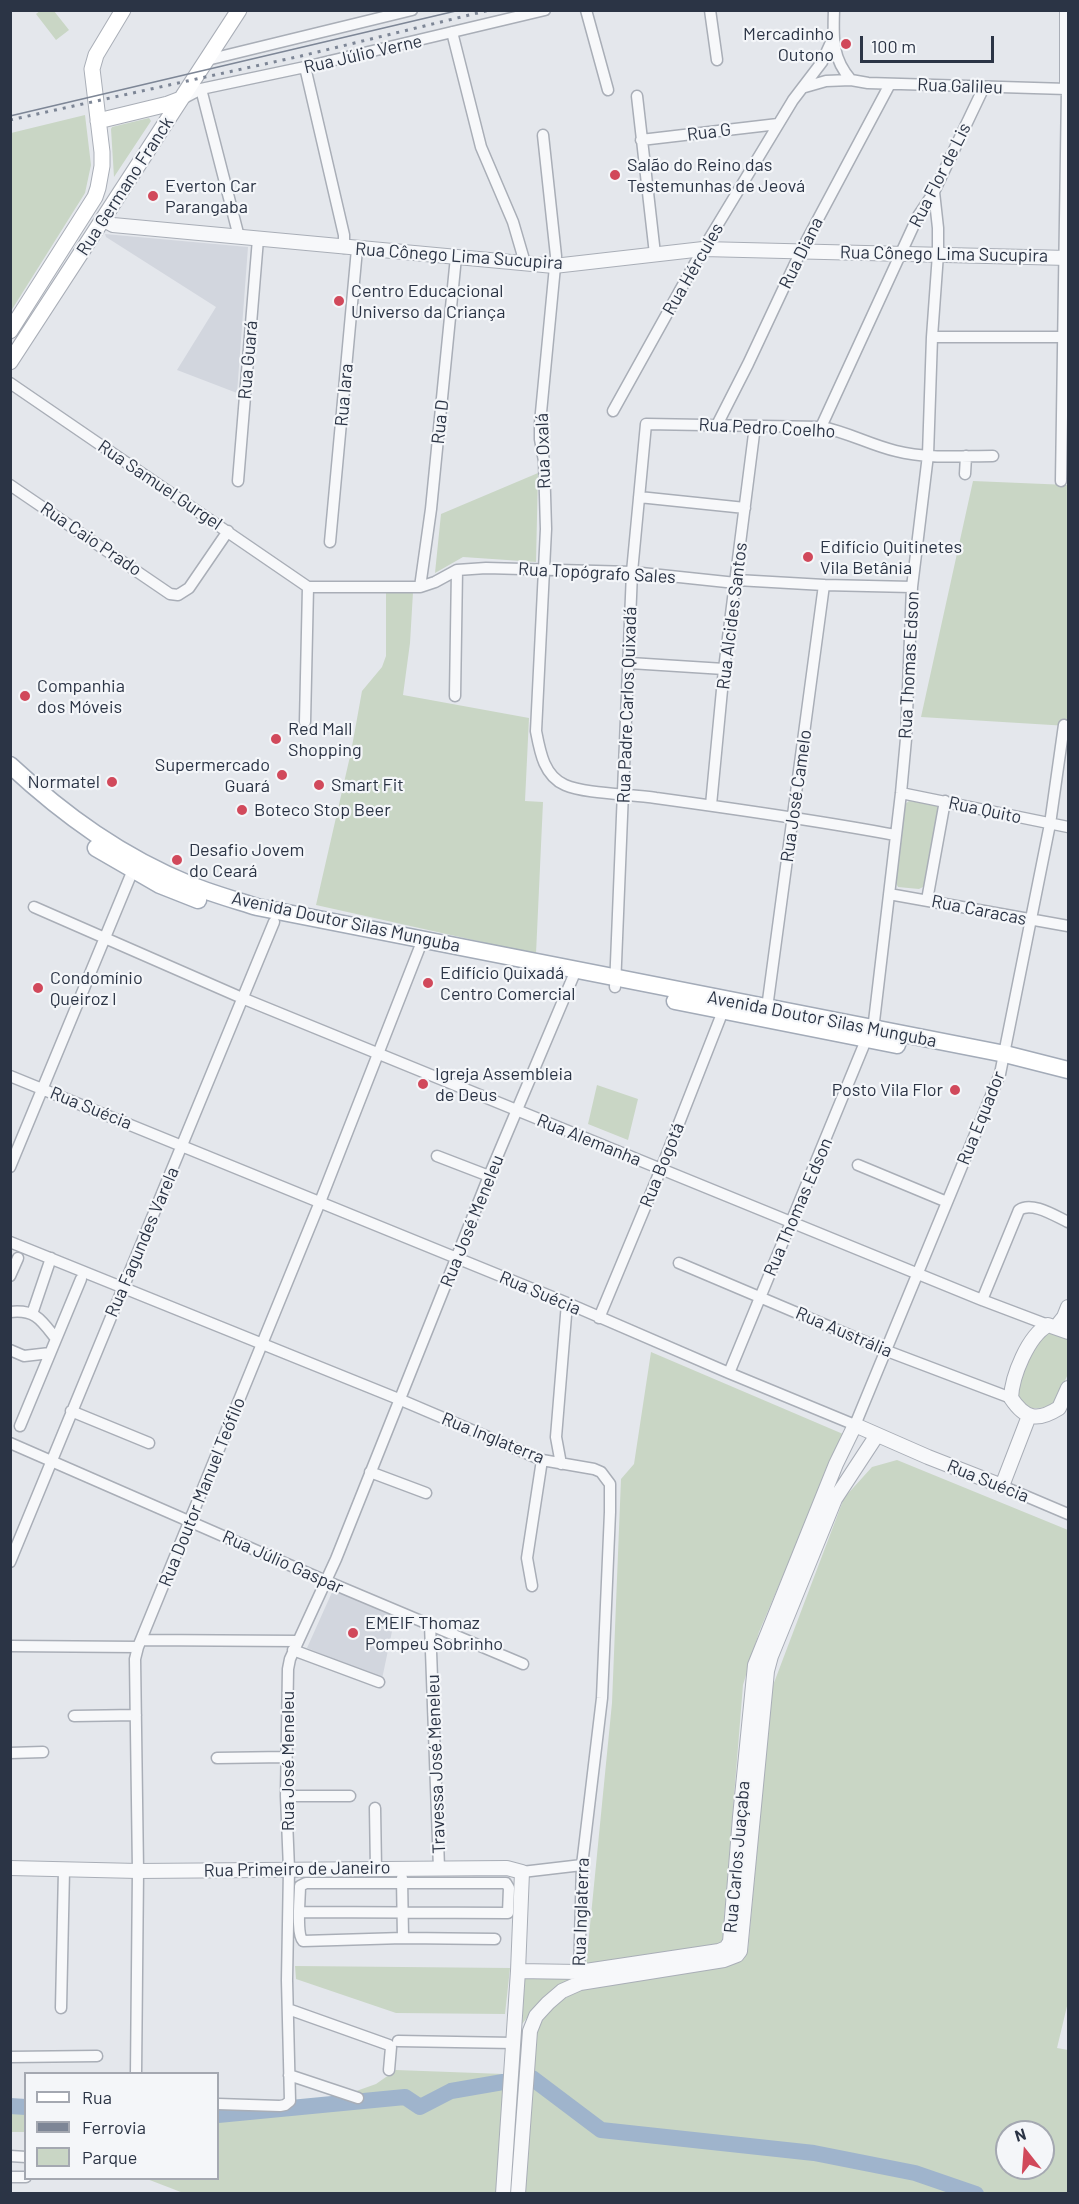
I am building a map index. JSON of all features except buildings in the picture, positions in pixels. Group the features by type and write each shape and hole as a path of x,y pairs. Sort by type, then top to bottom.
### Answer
{"main road":[{"path":"104,220 109,165 105,130 98,121 92,77 94,62 123,10"},
{"name":"Rua Germano Franck","path":"10,362 239,10"},
{"path":"98,121 181,99"},
{"name":"Rua Germano Franck","path":"10,331 95,197 102,166 98,121"},
{"name":"Avenida Doutor Silas Munguba","path":"10,765 60,808 160,885 200,900 274,922 421,944"},
{"name":"Avenida Doutor Silas Munguba","path":"10,778 89,844 135,865 257,907 421,944 616,982 767,1008 870,1035"},
{"name":"Avenida Doutor Silas Munguba","path":"616,982 723,1011 1068,1070"},
{"name":"Avenida Doutor Silas Munguba","path":"1004,1060 1068,1079"}],"street":[{"path":"207,60 412,10"},
{"name":"Rua Júlio Verne","path":"181,99 201,89 305,67 545,10"},
{"path":"586,10 608,90"},
{"path":"710,10 717,60"},
{"path":"834,10 833,39 841,68 851,80"},
{"path":"1061,481 1062,337 1066,257 1067,10"},
{"path":"452,33 481,147 513,222 525,263"},
{"name":"Rua Hércules","path":"613,411 703,249 797,94 822,62 833,39"},
{"name":"Rua Iara","path":"305,67 345,240 351,248 330,542"},
{"name":"Rua Galileu","path":"804,87 826,81 851,80 890,84 1068,89"},
{"name":"Rua Diana","path":"717,425 801,251 890,84"},
{"name":"Rua Flor de Lis","path":"821,427 918,216 934,192 984,87"},
{"path":"201,89 239,237"},
{"path":"638,96 655,254"},
{"name":"Rua G","path":"641,140 778,124"},
{"name":"Rua Oxalá","path":"543,135 556,256 540,423 545,495 545,569 536,732 540,755 556,779 565,785 585,790 624,793 793,816 895,835"},
{"name":"Rua Thomas Edson","path":"729,1373 870,1035 901,793 906,740 912,587 928,455 932,337 938,254 934,192"},
{"name":"Rua Cônego Lima Sucupira","path":"104,220 113,225 258,240 554,266 703,249 1066,257"},
{"name":"Rua Guará","path":"238,481 258,240"},
{"name":"Rua D","path":"420,587 431,509 456,257"},
{"path":"932,337 1062,337"},
{"name":"Rua Samuel Gurgel","path":"10,383 309,587"},
{"name":"Rua Pedro Coelho","path":"646,424 821,427 842,431 895,451 928,455 993,456"},
{"name":"Rua Padre Carlos Quixadá","path":"616,982 632,572 646,424"},
{"name":"Rua Alcides Santos","path":"711,805 724,669 737,582 755,426"},
{"path":"965,474 966,456"},
{"name":"Rua Caio Prado","path":"10,486 170,594 178,595 189,588 228,531"},
{"path":"639,497 745,508"},
{"name":"Rua Topógrafo Sales","path":"457,570 545,569 632,572 737,582 912,587"},
{"path":"305,722 309,587 420,587 457,570 455,696"},
{"name":"Rua José Camelo","path":"767,1008 824,585"},
{"path":"630,663 724,669"},
{"name":"Rua Equador","path":"855,1425 1000,1074 1050,824 1064,725"},
{"name":"Rua Quito","path":"901,793 1068,827"},
{"path":"927,900 945,801"},
{"path":"10,1167 135,865"},
{"name":"Rua Caracas","path":"889,894 1068,926"},
{"name":"Rua Alemanha","path":"34,907 242,998 982,1300 1058,1328"},
{"name":"Rua Fagundes Varela","path":"10,1562 274,922"},
{"name":"Rua Doutor Manuel Teófilo","path":"136,2072 138,1871 135,1659 320,1202 421,944"},
{"name":"Rua José Meneleu","path":"219,2104 285,2105 290,2101 289,1869 286,1796 288,1669 295,1645 326,1581 401,1400 489,1176 575,974"},
{"name":"Rua Bogotá","path":"598,1318 661,1169 723,1011"},
{"name":"Rua Suécia","path":"10,1076 567,1303 1068,1514"},
{"path":"437,1155 489,1176"},
{"path":"858,1165 946,1202"},
{"path":"982,1300 1019,1210 1028,1206 1068,1222"},
{"name":"Rua Inglaterra","path":"10,1242 262,1343 542,1460 588,1467 601,1472 610,1484 603,1679 582,1865 579,1977"},
{"path":"10,1275 18,1258"},
{"path":"32,1314 51,1258"},
{"name":"Rua Austrália","path":"679,1263 887,1351 1011,1398"},
{"path":"20,1426 81,1279"},
{"path":"561,1464 556,1437 567,1303"},
{"path":"1068,1307 1058,1328 1041,1329 1030,1343 1013,1383 1011,1398 1019,1409 1029,1416 1046,1416 1064,1410 1068,1388"},
{"path":"10,1311 32,1314 45,1323 56,1339"},
{"path":"10,1350 24,1356 50,1353"},
{"path":"71,1411 149,1443"},
{"path":"1002,1486 1029,1416"},
{"name":"Rua Carlos Juaçaba","path":"746,1817 756,1665 765,1638 855,1425"},
{"name":"Rua Carlos Juaçaba","path":"518,1971 579,1977 726,1948 730,1942 764,1687 771,1656 836,1499 877,1435"},
{"name":"Rua Júlio Gaspar","path":"10,1443 523,1664"},
{"path":"841,1454 848,1446 855,1446 860,1450 860,1460"},
{"path":"532,1586 527,1558 542,1460"},
{"path":"370,1472 426,1493"},
{"name":"Travessa José Meneleu","path":"430,1624 439,1868"},
{"path":"10,1646 295,1645 379,1682"},
{"path":"74,1716 136,1715"},
{"path":"10,1753 43,1752"},
{"path":"217,1758 286,1757"},
{"path":"286,1796 350,1796"},
{"path":"375,1808 376,1869"},
{"name":"Rua Primeiro de Janeiro","path":"10,1868 138,1871 507,1868 522,1872 582,1865"},
{"path":"402,1868 403,1938"},
{"path":"61,2008 64,1870"},
{"path":"503,2193 514,2043 522,1872"},
{"path":"300,1912 508,1912 509,1888 506,1883 303,1883 300,1887 299,1936 303,1941 403,1938 495,1939"},
{"name":"Rua Carlos Juaçaba","path":"518,2193 531,2031 536,2016 548,2002 579,1977"},
{"path":"288,2009 389,2045 391,2047 389,2070"},
{"path":"398,2042 514,2043"},
{"path":"10,2057 97,2056"},
{"path":"289,2074 358,2098"}],"shaded area":[{"path":"105,234 248,247 237,393 177,370 216,307 106,237"},
{"name":"EMEIF Thomaz Pompeu Sobrinho","path":"333,1590 395,1617 382,1679 307,1648"}],"green space":[{"path":"41,10 54,11 69,30 56,40 36,14"},
{"path":"85,115 91,165 85,193 11,311 11,133"},
{"path":"149,118 151,121 114,177 112,127"},
{"path":"538,473 536,562 463,557 435,573 441,514"},
{"path":"973,481 1068,485 1068,726 921,717"},
{"path":"413,592 410,643 403,695 529,718 525,801 543,802 536,954 316,905 351,752 362,691 382,667 386,656 386,593"},
{"path":"909,801 937,805 939,810 925,886 919,889 898,887 895,881 904,805"},
{"path":"597,1085 638,1099 628,1140 588,1124"},
{"path":"1053,1330 1068,1338 1068,1374 1055,1402 1042,1408 1028,1407 1021,1402 1018,1394 1021,1374 1039,1336"},
{"path":"651,1352 843,1434 759,1632 743,1685 722,1945 586,1966 612,1703 621,1479 634,1464"},
{"path":"897,1460 1068,1530 1068,2002 1057,2048 1068,2050 1068,2193 525,2194 537,2029 550,2011 561,2001 580,1990 725,1967 744,1959 748,1950 772,1688 844,1498 872,1467"},
{"path":"295,1966 510,1968 505,2014 396,2013 296,1979"},
{"path":"573,1977 566,1979 574,1978 559,1985 542,1999 522,2024 525,1978"},
{"path":"396,2070 504,2074 497,2193 186,2194 150,2180 219,2180 219,2102 331,2100 376,2084"},
{"path":"11,2099 24,2099 24,2132 11,2132"}],"waterway":[{"path":"532,2078 601,2130 814,2153 915,2173 976,2194"},
{"path":"219,2115 405,2097 420,2107 451,2091 503,2082"},
{"path":"10,2106 24,2107"}],"tram line":[{"path":"10,116 460,10"}],"railway":[{"path":"10,120 301,56 490,10"}],"place":[{"name":"Mercadinho Outono","path":"846,44"},
{"name":"Salão do Reino das Testemunhas de Jeová","path":"615,175"},
{"name":"Everton Car Parangaba","path":"153,196"},
{"name":"Centro Educacional Universo da Criança","path":"339,301"},
{"name":"Edifício Quitinetes Vila Betânia","path":"808,557"},
{"name":"Companhia dos Móveis","path":"25,696"},
{"name":"Red Mall Shopping","path":"276,739"},
{"name":"Supermercado Guará","path":"282,775"},
{"name":"Normatel","path":"112,782"},
{"name":"Smart Fit","path":"319,785"},
{"name":"Boteco Stop Beer","path":"242,810"},
{"name":"Desafio Jovem do Ceará","path":"177,860"},
{"name":"Edifício Quixadá Centro Comercial","path":"428,983"},
{"name":"Condomínio Queiroz I","path":"38,988"},
{"name":"Igreja Assembleia de Deus","path":"423,1084"},
{"name":"Posto Vila Flor","path":"955,1090"},
{"name":"EMEIF Thomaz Pompeu Sobrinho","path":"353,1633"}]}
